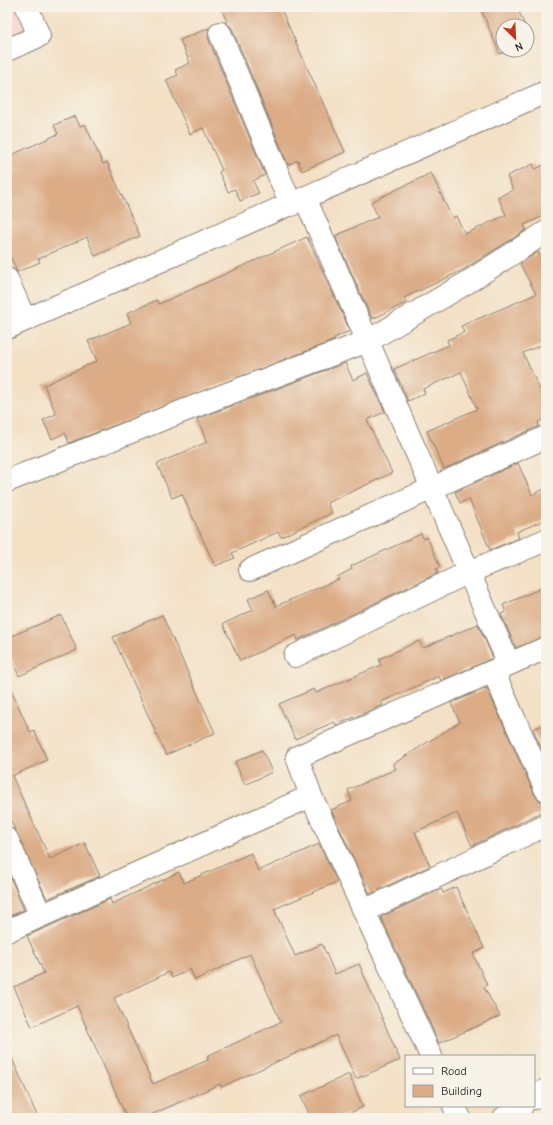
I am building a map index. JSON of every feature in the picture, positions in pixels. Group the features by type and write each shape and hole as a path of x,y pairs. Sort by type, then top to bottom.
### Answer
{"street":[{"path":"7,50 40,36 27,7"},
{"path":"220,32 298,201 368,342 469,572 501,668 546,790"},
{"path":"7,278 16,324 298,201 545,96"},
{"path":"7,481 210,400 368,342 468,282 546,232"},
{"path":"250,570 546,437"},
{"path":"295,656 469,572 546,540"},
{"path":"431,1055 311,796 297,757 546,648"},
{"path":"7,930 311,796"},
{"path":"364,911 546,825"},
{"path":"7,839 41,916"},
{"path":"535,1097 546,1090"},
{"path":"454,1107 460,1118"},
{"path":"504,1118 520,1107"}],"shaded area":[{"path":"7,7 17,7 29,33 7,42"}],"building":[{"path":"220,7 280,7 345,152 302,171 298,160 288,165 232,28 225,22 227,21"},
{"path":"480,7 517,7 522,18 495,18 495,42"},
{"path":"209,28 208,38 265,175 253,181 259,193 240,201 235,189 228,192 219,172 222,170 203,128 190,134 166,80 178,75 175,70 190,63 180,40"},
{"path":"75,116 80,126 85,124 103,164 107,162 140,236 95,256 87,237 38,259 40,262 17,272 7,249 7,157 58,134 54,125"},
{"path":"533,164 535,169 546,164 546,215 524,225 526,230 461,271 404,298 406,303 372,319 335,236 378,217 371,202 431,173 452,218 456,216 465,234 506,215 498,197 513,190 507,176"},
{"path":"307,237 350,331 334,338 335,340 69,443 65,433 52,439 43,420 56,414 44,385 97,361 88,341 131,323 127,313 157,300 159,304"},
{"path":"538,252 546,267 546,343 523,353 540,390 546,388 546,418 538,422 539,426 444,469 427,431 477,409 461,372 423,389 425,393 408,401 394,369 449,345 447,340 464,332 461,326 536,294 520,264"},
{"path":"345,363 353,380 367,373 385,412 367,420 392,473 327,503 332,513 281,537 278,532 232,553 235,558 215,566 182,494 172,498 157,464 207,442 197,419"},
{"path":"518,463 532,495 546,488 546,519 517,532 519,538 490,550 469,499 460,503 455,492"},
{"path":"421,534 424,539 427,537 440,567 436,569 438,573 298,640 296,635 240,661 223,624 253,610 248,599 268,590 276,606 339,579 337,577 352,569 351,566"},
{"path":"546,586 546,636 516,648 501,614 506,612 503,605"},
{"path":"61,615 77,650 19,676 7,648 7,638"},
{"path":"162,615 215,733 166,755 113,637"},
{"path":"478,624 493,658 441,681 439,676 381,702 383,705 336,725 334,722 295,739 279,704 314,689 316,693 381,665 379,659 419,641 423,648"},
{"path":"7,681 30,732 34,730 47,760 12,776 50,859 85,843 100,876 47,899 7,812"},
{"path":"487,688 535,795 539,800 546,802 546,810 472,846 457,813 415,832 430,866 370,894 331,810 352,801 348,790 396,769 393,764 460,722 451,703"},
{"path":"546,724 546,759 533,729"},
{"path":"262,750 272,772 245,785 235,762"},
{"path":"319,844 337,882 274,909 295,956 322,944 335,974 359,964 400,1060 356,1079 336,1035 221,1087 220,1084 144,1118 127,1118 77,1006 32,1027 14,987 44,973 27,936 110,899 112,904 179,872 184,883 251,853 258,871","holes":["250,954 281,1022 207,1056 208,1060 153,1084 114,998 169,972 172,978 190,969 195,980"]},
{"path":"7,874 9,874 24,910 7,917"},
{"path":"456,887 484,948 473,954 487,985 484,987 500,1016 439,1043 381,917 441,889 443,893"},
{"path":"7,1047 38,1118 7,1118"},
{"path":"349,1074 363,1107 339,1118 311,1118 301,1096"}]}
